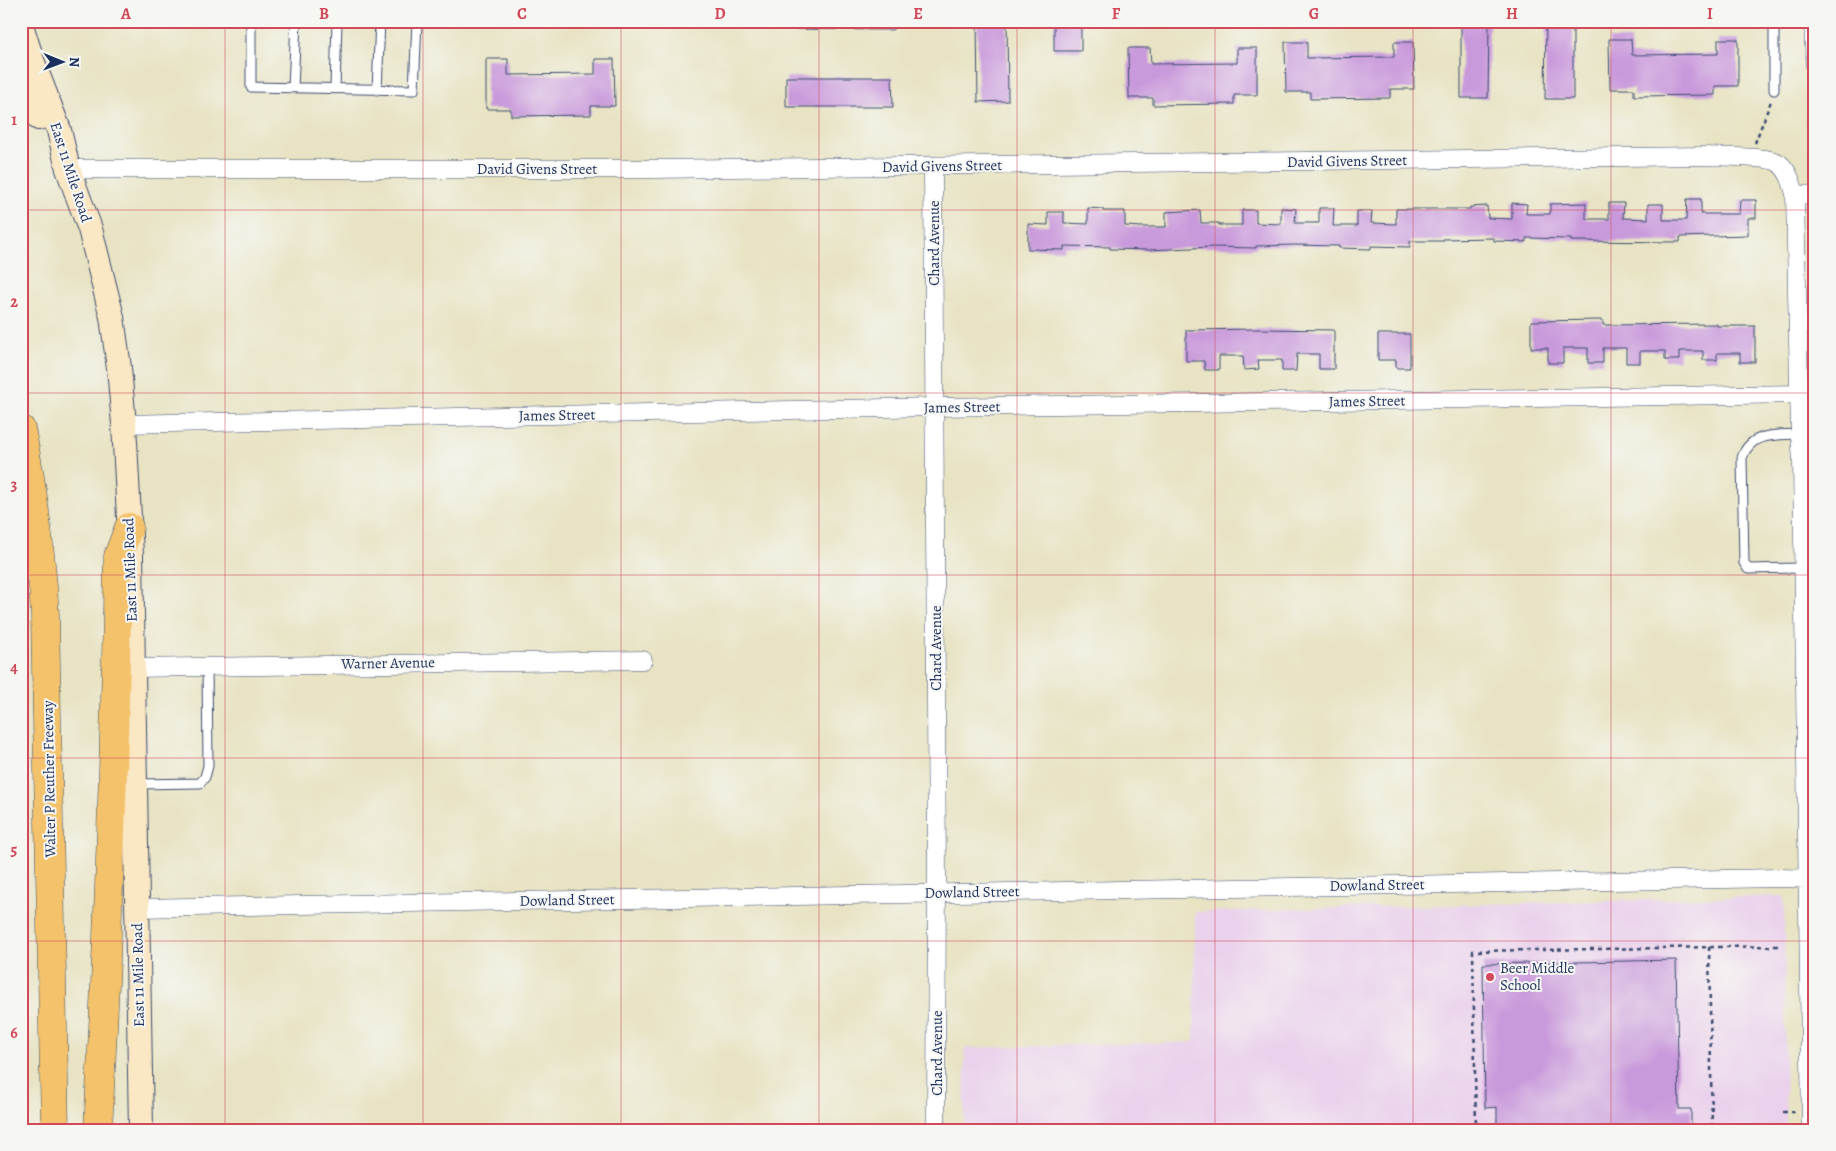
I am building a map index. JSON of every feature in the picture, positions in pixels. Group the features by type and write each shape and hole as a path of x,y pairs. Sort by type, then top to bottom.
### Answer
{"highway":[{"name":"Walter P Reuther Freeway","path":"21,429 31,476 41,550 45,614 55,1130"},
{"path":"98,1130 115,752 118,556 129,527"}],"main road":[{"name":"East 11 Mile Road","path":"21,25 58,130 68,169 90,229 112,317 119,368 132,555 132,668 141,1130"},
{"path":"21,83 54,150 68,169"}],"street":[{"path":"1813,21 1815,66"},
{"name":"David Givens Street","path":"68,169 662,169 1706,156 1767,159 1779,163 1790,177 1795,194"},
{"name":"Chard Avenue","path":"934,166 936,1130"},
{"path":"1811,1130 1809,625 1803,568 1808,461 1800,434 1795,194 1815,195"},
{"name":"James Street","path":"124,424 934,407 1799,394"},
{"name":"Warner Avenue","path":"132,668 643,660"},
{"name":"Dowland Street","path":"136,908 1811,878"}],"lane":[{"path":"251,21 251,87 377,90 414,90 417,21"},
{"path":"293,88 296,21"},
{"path":"335,88 337,21"},
{"path":"377,90 380,21"},
{"path":"776,21 787,24 890,25"},
{"path":"1774,21 1774,90"},
{"path":"1800,434 1762,437 1751,442 1745,449 1742,458 1744,563 1748,569 1803,568"},
{"path":"134,784 200,783 205,778 208,766 207,666"}],"path":[{"path":"1750,158 1774,90"},
{"path":"1476,1130 1473,951 1781,946"},
{"path":"1709,947 1712,1128 1784,1126"},
{"path":"1783,1112 1797,1112"}],"shaded area":[{"name":"Beer Middle School","path":"1784,896 1786,1130 964,1130 965,1048 1194,1042 1195,912"}],"building":[{"path":"977,21 1007,21 1008,101 978,102"},
{"path":"1054,21 1081,21 1081,51 1054,51"},
{"path":"1461,21 1489,21 1488,98 1461,98"},
{"path":"1546,21 1573,21 1573,99 1545,99"},
{"path":"1609,39 1631,39 1632,55 1718,54 1718,39 1738,39 1738,86 1715,86 1715,95 1634,96 1634,89 1610,89"},
{"path":"1285,42 1307,42 1307,58 1394,57 1394,42 1413,42 1414,89 1390,89 1390,98 1310,99 1310,92 1286,92"},
{"path":"1128,48 1150,48 1151,64 1237,63 1237,48 1257,48 1257,95 1234,95 1234,104 1153,105 1153,98 1129,98"},
{"path":"486,59 508,59 508,75 595,74 595,59 614,59 615,106 591,106 591,115 511,116 511,109 486,109"},
{"path":"786,77 892,77 893,107 786,107"},
{"path":"1687,199 1701,199 1701,214 1739,214 1740,200 1756,200 1756,218 1748,218 1748,235 1680,237 1680,242 1571,241 1571,239 1526,238 1526,242 1494,241 1494,238 1410,241 1410,247 1371,246 1371,249 1295,245 1256,246 1256,248 1213,247 1149,250 1064,246 1064,250 1028,249 1028,224 1048,225 1048,212 1064,212 1064,223 1088,224 1088,208 1103,209 1103,211 1125,211 1125,226 1166,227 1166,212 1200,210 1201,223 1242,225 1242,210 1256,210 1256,223 1281,224 1281,208 1296,209 1295,223 1319,223 1319,208 1334,208 1333,226 1357,226 1357,211 1372,211 1371,223 1396,224 1396,209 1470,209 1470,207 1487,206 1488,218 1512,219 1512,203 1527,204 1526,214 1550,214 1550,204 1586,203 1586,219 1609,219 1609,203 1624,203 1623,218 1648,219 1648,204 1663,204 1663,220 1686,220"},
{"path":"1603,320 1603,325 1717,324 1717,326 1755,326 1755,362 1740,362 1740,353 1717,353 1717,360 1703,360 1703,351 1679,351 1679,360 1665,360 1665,351 1640,351 1640,363 1626,363 1626,348 1603,348 1603,363 1588,363 1588,348 1563,348 1563,363 1548,363 1548,348 1531,348 1531,321"},
{"path":"1186,330 1334,330 1334,369 1319,369 1319,354 1297,354 1296,371 1282,371 1282,360 1258,360 1259,369 1244,370 1243,356 1219,356 1219,370 1205,370 1204,361 1186,361"},
{"path":"1378,334 1410,334 1410,368 1396,368 1396,360 1378,360"},
{"name":"Beer Middle School","path":"1676,960 1679,1109 1691,1109 1691,1128 1656,1130 1502,1130 1502,1127 1497,1127 1497,1107 1485,1108 1483,964"}],"place":[{"name":"Beer Middle School","path":"1490,977"}]}
